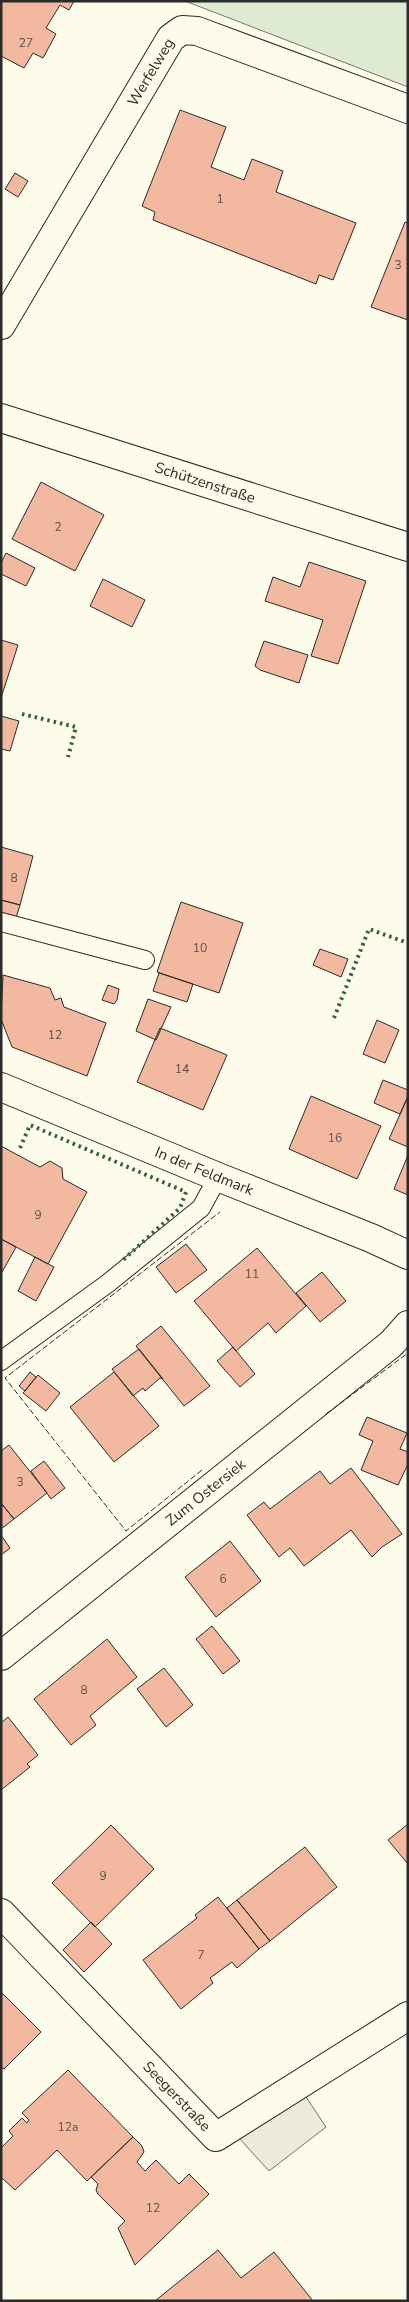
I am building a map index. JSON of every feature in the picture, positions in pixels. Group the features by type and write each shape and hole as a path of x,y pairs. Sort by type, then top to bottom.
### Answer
{"street":[{"name":"Werfelweg","path":"1,326 171,38 182,30 197,31 408,109"},
{"name":"Schützenstraße","path":"1,418 408,547"},
{"name":"In der Feldmark","path":"1,1087 371,1238 408,1256"},
{"name":"Zum Ostersiek","path":"1,1656 391,1344 408,1325"},
{"name":"Seegerstraße","path":"1,1913 216,2137 408,2016"}],"lane":[{"path":"1,922 144,960"},
{"path":"1,1361 107,1284 201,1208 218,1177"}],"green space":[{"path":"185,1 408,1 408,87"}],"shaded area":[{"path":"302,2091 326,2127 269,2171 239,2138"}],"building":[{"path":"1,1 74,1 69,10 60,5 46,28 56,34 43,58 33,53 24,68 1,56"},
{"path":"180,110 226,127 211,167 244,180 252,159 283,171 276,192 356,223 333,280 319,275 316,284 153,220 155,212 142,206"},
{"path":"15,173 28,181 18,197 5,189"},
{"path":"405,222 408,223 408,320 371,307"},
{"path":"41,482 104,515 75,571 12,539"},
{"path":"6,553 35,568 26,586 1,574 1,563"},
{"path":"309,562 366,581 338,664 311,656 323,620 265,601 273,577 300,587"},
{"path":"103,579 145,600 132,627 90,606"},
{"path":"1,640 18,645 1,698"},
{"path":"264,641 308,655 299,683 260,670 255,666"},
{"path":"1,716 19,721 10,751 1,749"},
{"path":"1,847 33,856 20,905 1,900"},
{"path":"1,900 20,905 15,921 1,917"},
{"path":"181,902 243,923 219,993 157,972"},
{"path":"320,949 348,959 341,977 313,965"},
{"path":"159,973 193,984 187,1002 153,991"},
{"path":"3,975 50,988 55,1000 61,998 64,1007 106,1023 87,1076 12,1047 1,1019"},
{"path":"108,985 119,989 117,1000 114,1004 102,1000"},
{"path":"148,999 171,1007 156,1040 136,1031"},
{"path":"377,1020 399,1030 385,1063 363,1054"},
{"path":"160,1028 227,1055 203,1110 137,1082"},
{"path":"383,1080 408,1090 408,1096 400,1114 374,1103"},
{"path":"311,1096 381,1126 357,1179 289,1149"},
{"path":"406,1101 408,1102 408,1147 389,1139"},
{"path":"1,1146 40,1167 50,1161 62,1168 63,1179 87,1192 48,1264 1,1239"},
{"path":"408,1155 408,1195 394,1189"},
{"path":"1,1239 16,1247 1,1274"},
{"path":"186,1244 207,1270 176,1293 156,1267"},
{"path":"257,1248 306,1306 276,1333 268,1323 236,1351 194,1301"},
{"path":"35,1257 54,1267 36,1301 18,1291"},
{"path":"322,1272 346,1301 320,1322 296,1293"},
{"path":"161,1326 210,1386 184,1406 136,1346"},
{"path":"233,1347 255,1374 240,1387 217,1361"},
{"path":"139,1349 163,1379 160,1378 145,1391 143,1388 133,1396 112,1369"},
{"path":"30,1372 36,1377 25,1391 19,1386"},
{"path":"114,1372 159,1426 114,1462 70,1407"},
{"path":"38,1375 60,1393 46,1411 23,1393"},
{"path":"367,1417 407,1433 400,1449 408,1452 408,1464 398,1485 361,1470 373,1441 359,1435"},
{"path":"9,1445 47,1493 14,1519 1,1503 1,1451"},
{"path":"44,1461 65,1488 51,1499 31,1471"},
{"path":"351,1468 402,1534 382,1547 372,1557 351,1530 304,1566 290,1548 279,1557 247,1515 264,1502 270,1509 320,1471 330,1484"},
{"path":"1,1503 14,1519 1,1529"},
{"path":"1,1535 10,1548 1,1555"},
{"path":"230,1541 261,1581 216,1617 185,1577"},
{"path":"212,1626 240,1661 223,1674 196,1639"},
{"path":"107,1639 137,1677 90,1716 96,1725 71,1745 34,1699"},
{"path":"164,1668 193,1705 166,1727 137,1689"},
{"path":"8,1717 38,1755 27,1764 30,1767 1,1790 1,1723"},
{"path":"408,1824 408,1864 388,1840"},
{"path":"111,1825 154,1869 95,1927 52,1883"},
{"path":"305,1847 337,1887 270,1941 237,1900"},
{"path":"218,1897 259,1949 237,1968 232,1962 210,1978 213,1983 181,2009 143,1960 197,1918 195,1915"},
{"path":"237,1900 270,1941 259,1949 227,1908"},
{"path":"91,1922 112,1944 84,1972 63,1950"},
{"path":"1,1992 41,2032 4,2069 1,2067"},
{"path":"68,2070 133,2137 87,2181 57,2150 15,2190 1,2177 1,2148 13,2136 9,2131 22,2118 27,2123 29,2120 22,2113"},
{"path":"133,2137 142,2146 144,2152 137,2162 145,2171 156,2160 179,2184 189,2174 209,2194 135,2265 118,2228 125,2221 98,2194 96,2190 98,2184 91,2177"},
{"path":"218,2250 241,2278 274,2252 313,2301 155,2301"}],"hedge":[{"path":"22,714 76,727 68,757"},
{"path":"334,1018 369,929 408,943"},
{"path":"20,1148 30,1125 186,1192 180,1208 122,1261"}],"fence":[{"path":"202,1470 126,1531 5,1378 220,1212"},
{"path":"326,1414 408,1353"}]}
